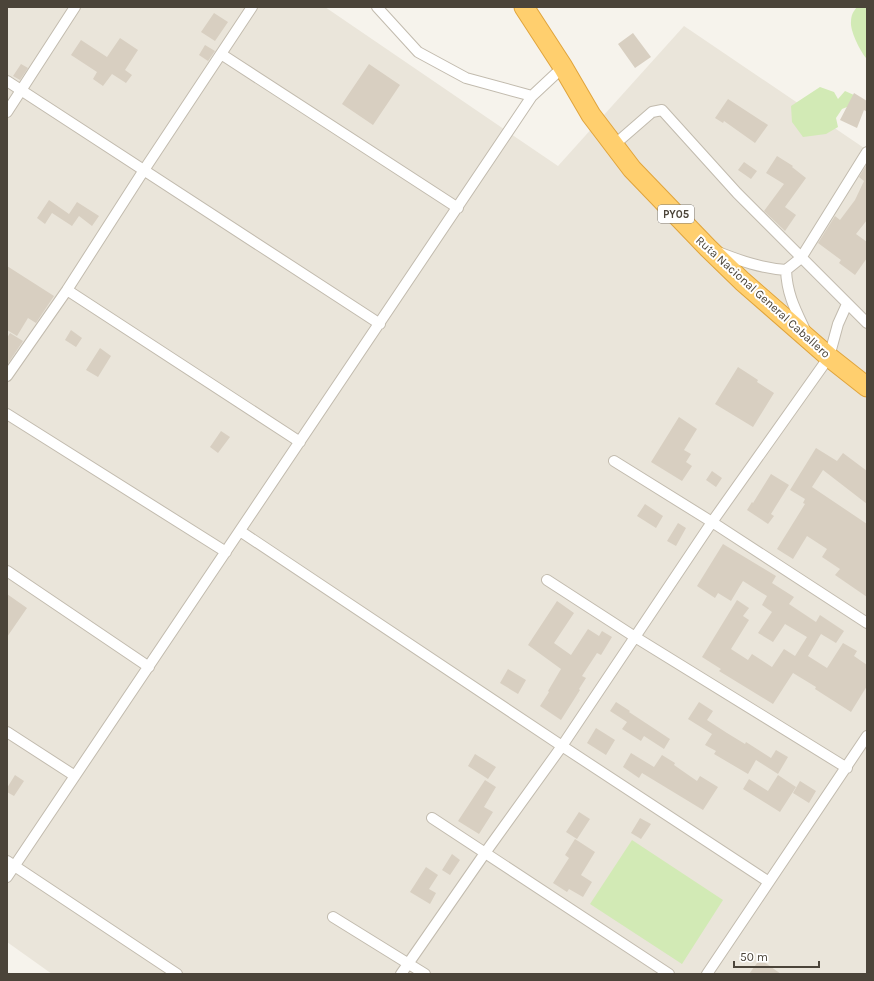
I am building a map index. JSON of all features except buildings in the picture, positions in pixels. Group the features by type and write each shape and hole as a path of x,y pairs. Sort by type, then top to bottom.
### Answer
{"highway":[{"name":"Ruta Nacional General Caballero","path":"524,7 563,67 591,116 632,169 742,281 829,357 867,387"}],"street":[{"path":"7,112 75,7"},
{"path":"7,376 68,290 144,170 252,7"},
{"path":"377,7 418,52 466,78 532,96"},
{"path":"221,54 458,208"},
{"path":"7,877 11,863 75,776 532,96 563,67"},
{"path":"7,81 380,324"},
{"path":"614,145 652,112 662,110 736,193 867,323"},
{"path":"708,248 749,264 786,270 800,258 867,152"},
{"path":"786,270 788,289 794,307 809,340"},
{"path":"68,290 300,442"},
{"path":"402,974 484,853 562,746 712,522 829,357 838,324 847,304"},
{"path":"7,414 226,552"},
{"path":"614,461 712,522 867,623"},
{"path":"240,530 562,746 769,882"},
{"path":"7,571 148,667"},
{"path":"547,580 635,637 847,768"},
{"path":"7,732 75,776"},
{"path":"707,974 847,768 867,736"},
{"path":"432,818 669,974"},
{"path":"11,863 177,974"},
{"path":"333,917 425,974"}],"shaded area":[{"path":"7,7 325,7 558,166 684,26 867,150 867,974 52,974 7,942"}],"green space":[{"path":"857,7 867,7 867,59 856,42 851,26 852,15"},
{"path":"820,87 834,92 838,99 845,91 854,95 852,105 842,109 836,118 838,127 826,134 803,137 792,122 791,106"},
{"path":"632,840 723,900 682,964 590,904"}]}
